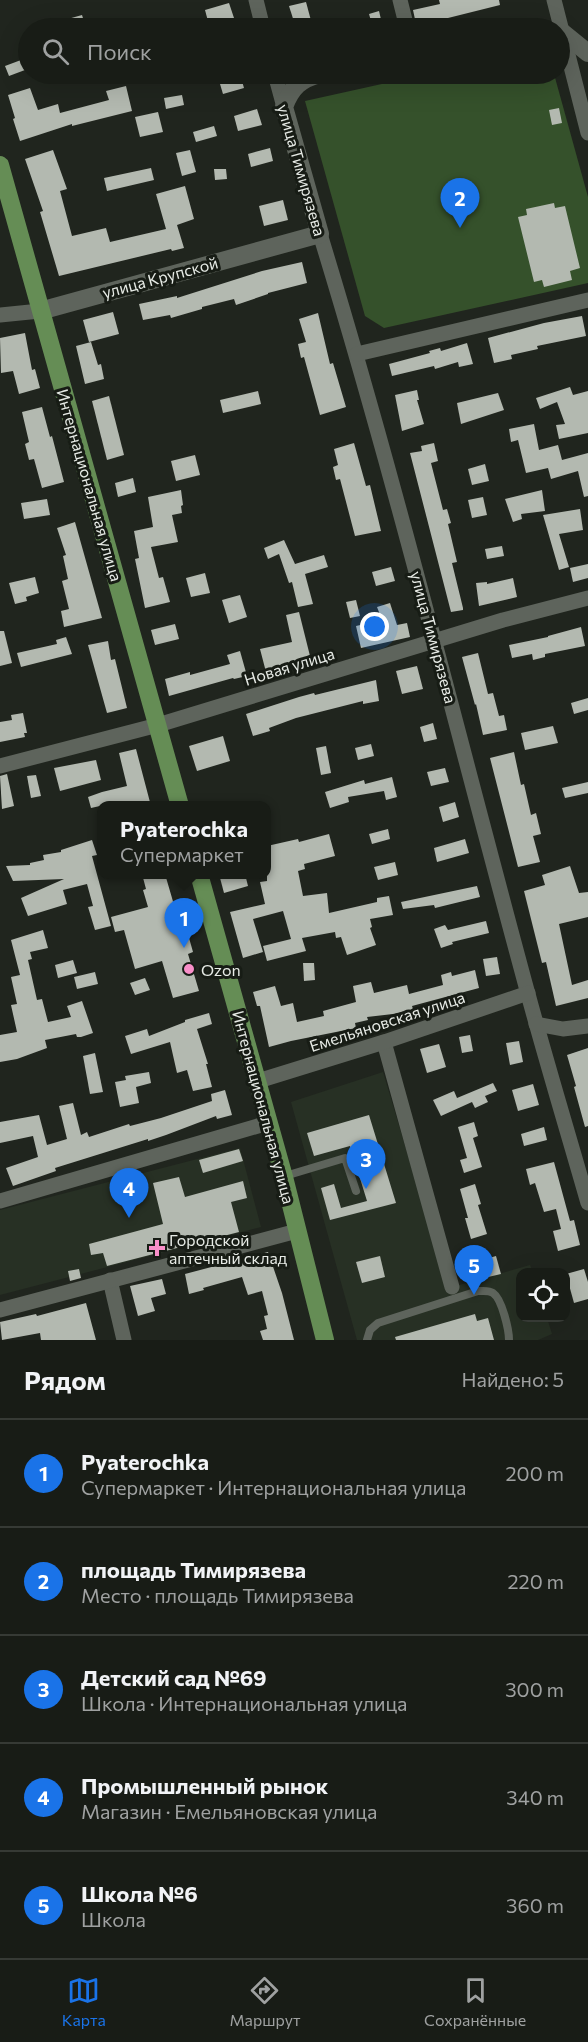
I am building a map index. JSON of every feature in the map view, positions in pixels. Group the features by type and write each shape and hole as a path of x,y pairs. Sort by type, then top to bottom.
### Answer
{"main road":[{"name":"Интернациональная улица","path":"0,165 179,801"},
{"name":"Интернациональная улица","path":"200,879 284,1176 325,1340"}],"street":[{"path":"256,0 260,18"},
{"path":"400,0 404,18"},
{"path":"554,0 558,18"},
{"path":"570,39 588,53"},
{"path":"570,65 588,133"},
{"path":"582,109 585,87 588,83"},
{"name":"улица Тимирязева","path":"278,84 357,354 536,1024 588,1203"},
{"path":"284,107 290,94 298,84"},
{"name":"улица Крупской","path":"0,315 40,311 320,234"},
{"path":"357,354 588,300"},
{"name":"Новая улица","path":"0,766 158,725 502,620 588,598"},
{"name":"Емельяновская улица","path":"258,1081 384,1042 528,993"},
{"path":"536,1024 563,1029 588,1026"},
{"path":"384,1042 454,1293"},
{"path":"0,1201 268,1123"},
{"path":"0,1310 297,1231"},
{"path":"110,1280 124,1340"}],"lane":[{"path":"284,1176 345,1158 356,1191"},
{"path":"367,1340 370,1330 378,1323 454,1293 478,1291 489,1291 499,1299 509,1340"}],"shaded area":[{"path":"383,1072 444,1276 445,1289 516,1269 516,1322 548,1322 552,1334 538,1340 357,1340 291,1102"},
{"path":"240,1148 261,1227 0,1295 0,1210"}],"green space":[{"path":"382,84 557,84 588,197 588,283 384,328 365,316 305,101"}],"building":[{"path":"439,0 499,0 500,5 448,18 415,18 413,10 440,4"},
{"path":"306,2 310,18 293,18 289,6"},
{"path":"229,3 234,18 207,18 205,10"},
{"path":"379,11 381,18 370,18 369,14"},
{"path":"18,61 18,73 9,76 5,66"},
{"path":"220,84 243,84 244,88 223,94"},
{"path":"126,86 132,111 72,126 72,124 20,141 8,95 30,88 38,110 58,104 60,113 109,100 106,91"},
{"path":"182,95 184,105 166,109 164,98"},
{"path":"559,108 562,123 552,125 549,110"},
{"path":"257,109 262,125 238,131 234,116"},
{"path":"158,112 163,132 140,137 135,117"},
{"path":"214,126 217,136 196,142 193,132"},
{"path":"270,148 273,161 251,167 248,154"},
{"path":"53,150 67,189 60,191 72,236 106,228 110,242 166,229 156,194 185,186 194,219 177,225 184,248 172,251 171,249 59,276 40,212 43,211 25,159"},
{"path":"190,150 196,172 182,176 176,153"},
{"path":"151,168 154,180 107,191 104,178"},
{"path":"214,169 226,169 227,179 215,180"},
{"path":"283,200 288,220 264,226 259,206"},
{"path":"554,203 555,208 565,206 580,268 570,271 572,280 544,287 542,280 534,282 518,217 527,215 526,209"},
{"path":"302,262 307,283 268,293 236,305 234,299 171,318 170,315 143,320 139,304 177,296 177,298 262,271"},
{"path":"113,312 119,334 89,342 83,320"},
{"path":"318,313 330,364 333,363 346,407 320,415 304,357 301,358 298,344 306,342 299,319"},
{"path":"582,316 586,336 537,346 538,349 511,355 512,359 494,363 488,338 544,323"},
{"path":"25,333 32,370 35,369 40,388 19,394 13,371 1,373 0,338"},
{"path":"91,342 98,365 101,364 104,379 85,384 76,346"},
{"path":"467,343 473,364 459,367 458,362 435,369 434,366 392,376 389,364 440,348 441,351"},
{"path":"570,387 573,395 588,391 588,433 559,439 556,425 565,424 557,402 540,409 536,398"},
{"path":"417,390 419,400 417,400 424,424 402,431 395,395"},
{"path":"258,391 261,404 223,413 220,400"},
{"path":"498,393 504,410 461,424 457,403"},
{"path":"109,396 124,455 107,460 92,401"},
{"path":"42,407 64,482 42,488 34,459 29,460 25,444 29,442 22,412"},
{"path":"534,424 539,450 558,445 562,460 588,453 588,496 584,497 578,471 551,479 548,468 526,473 518,440 511,442 509,429"},
{"path":"354,443 366,486 370,485 381,531 355,536 340,479 336,480 333,467 338,465 334,449"},
{"path":"434,443 438,461 431,463 443,510 447,509 451,523 448,524 457,562 452,563 463,608 463,610 451,612 410,453 422,451 421,446"},
{"path":"195,455 200,475 176,481 171,461"},
{"path":"485,464 489,481 472,485 468,469"},
{"path":"133,478 136,492 118,497 115,483"},
{"path":"181,490 182,513 172,515 178,542 151,547 159,578 163,577 170,602 145,608 135,559 139,558 134,531 153,527 148,497"},
{"path":"542,490 545,511 521,514 522,519 513,522 505,499"},
{"path":"483,497 487,515 472,518 468,500"},
{"path":"47,499 50,515 24,519 21,503"},
{"path":"580,509 583,530 559,534 569,567 559,570 543,515"},
{"path":"75,522 102,618 64,627 61,611 69,609 62,581 68,579 63,556 66,555 57,528"},
{"path":"284,540 295,564 324,555 328,567 305,574 313,604 298,607 292,582 289,583 279,554 268,559 264,548"},
{"path":"502,546 504,556 487,559 485,549"},
{"path":"588,564 588,578 573,582 570,568"},
{"path":"391,567 395,581 376,586 372,572"},
{"path":"205,573 210,593 191,597 186,578"},
{"path":"35,577 39,593 26,597 27,601 15,604 9,583"},
{"path":"513,578 517,597 479,606 476,583 487,582 487,584"},
{"path":"240,595 247,617 229,623 222,600"},
{"path":"356,600 360,616 350,618 346,602"},
{"path":"390,603 397,625 407,623 410,637 361,648 356,626 382,620 377,607"},
{"path":"299,612 311,660 266,672 260,649 292,642 286,615"},
{"path":"175,624 179,639 155,645 151,630"},
{"path":"581,627 585,646 545,654 545,657 533,660 532,654 512,658 509,645"},
{"path":"0,631 4,631 12,663 0,666"},
{"path":"66,637 72,654 21,667 17,653 57,644 56,640"},
{"path":"108,641 111,660 115,659 127,708 107,713 88,645"},
{"path":"240,651 247,676 169,696 165,679 230,664 227,655"},
{"path":"478,653 488,694 493,693 499,716 504,715 507,730 483,735 462,657"},
{"path":"417,666 423,689 402,694 396,671"},
{"path":"376,680 379,701 363,704 363,701 296,718 269,728 270,731 253,736 246,714 314,693 315,695"},
{"path":"588,698 588,710 574,714 571,703"},
{"path":"23,713 27,733 24,733 25,737 0,742 0,722 12,720 11,715"},
{"path":"433,723 437,739 424,742 420,727"},
{"path":"553,726 558,743 525,750 521,733"},
{"path":"223,736 230,761 197,771 189,746"},
{"path":"371,744 374,756 358,760 355,748"},
{"path":"326,746 331,773 321,775 316,748"},
{"path":"136,749 150,801 97,801 97,807 91,808 88,797 127,786 119,753"},
{"path":"514,752 521,785 524,784 531,815 536,813 541,834 533,836 540,862 518,867 490,758"},
{"path":"96,760 101,780 60,791 54,768"},
{"path":"445,768 449,782 431,786 427,772"},
{"path":"7,774 14,806 2,809 0,776"},
{"path":"36,775 41,796 31,798 27,776"},
{"path":"392,777 397,797 386,800 384,791 348,797 349,802 330,808 325,792 364,780 365,784"},
{"path":"588,782 588,793 565,798 562,788"},
{"path":"455,802 459,817 443,822 439,807"},
{"path":"388,829 390,839 372,844 369,834"},
{"path":"329,834 335,856 304,864 305,869 298,871 303,896 327,893 329,913 377,902 377,898 389,896 393,915 370,919 372,927 370,928 376,945 347,955 341,937 336,938 335,932 302,938 306,951 267,961 263,946 291,939 283,911 253,919 263,952 243,958 230,912 265,904 260,882 271,879 271,845 298,839 299,842"},
{"path":"465,839 469,853 437,862 434,848"},
{"path":"92,840 97,855 92,856 97,879 111,926 95,930 88,907 93,906 87,884 63,890 67,904 28,916 21,898 64,879 13,881 6,866 30,865 30,863 44,860 43,855 61,852 61,850"},
{"path":"395,862 398,875 378,880 374,867"},
{"path":"570,866 579,893 588,892 588,917 559,924 572,985 588,980 588,998 556,1006 546,962 542,963 524,891 545,885 542,875"},
{"path":"143,879 166,879 179,922 184,920 193,952 188,954 199,991 173,998 162,961 135,969 124,930 115,932 111,917 148,907 143,890 146,889"},
{"path":"220,879 246,879 248,886 224,893"},
{"path":"477,886 480,897 435,908 434,905 403,909 401,902"},
{"path":"486,921 489,933 452,942 453,944 441,948 434,929 445,925 448,930"},
{"path":"43,930 48,948 30,952 32,959 28,960 37,1000 42,999 48,1022 71,1017 67,1006 82,1001 93,1033 81,1037 77,1037 76,1034 45,1040 47,1048 17,1059 0,1062 0,1035 17,1032 11,1005 17,1004 11,977 20,975 11,940"},
{"path":"497,957 500,974 486,976 483,959"},
{"path":"73,960 77,973 58,978 55,965"},
{"path":"303,963 314,963 315,980 304,981"},
{"path":"475,970 479,988 412,1006 413,1009 367,1017 368,1020 355,1023 356,1028 269,1047 260,1006 257,1006 253,992 275,986 281,1006 293,1003 297,1022 324,1016 323,1011 356,1002 353,986 371,982 374,993 407,985 409,994 443,985 441,975 451,972 452,976"},
{"path":"95,972 98,984 77,989 74,977"},
{"path":"145,978 150,990 135,995 130,983"},
{"path":"209,1013 212,1024 197,1029 208,1064 206,1064 212,1087 193,1091 187,1070 177,1073 170,1042 131,1054 125,1036 147,1029 149,1036 185,1022 185,1020"},
{"path":"470,1035 473,1051 462,1053 459,1037"},
{"path":"519,1041 523,1062 510,1065 506,1043"},
{"path":"439,1044 446,1067 427,1073 420,1049"},
{"path":"588,1048 588,1126 585,1127 567,1055"},
{"path":"95,1053 103,1092 90,1094 83,1056"},
{"path":"149,1072 151,1083 136,1087 139,1103 120,1107 115,1082 126,1080 125,1076"},
{"path":"493,1083 497,1091 485,1096 488,1102 475,1108 472,1102 441,1116 433,1100 454,1091 457,1098"},
{"path":"533,1084 539,1105 518,1111 512,1090"},
{"path":"225,1090 232,1115 217,1119 216,1116 148,1141 148,1139 55,1168 56,1171 13,1186 6,1168 38,1157 33,1136 0,1143 0,1122 39,1115 47,1145 67,1139 59,1106 73,1103 81,1135 87,1132 89,1137 129,1124 130,1126 161,1118 212,1101 211,1094"},
{"path":"369,1115 396,1203 330,1220 321,1188 334,1184 341,1208 367,1201 350,1146 314,1156 307,1133"},
{"path":"474,1122 478,1136 473,1138 482,1167 464,1173 460,1160 467,1158 458,1127"},
{"path":"544,1127 547,1140 524,1146 521,1134"},
{"path":"239,1149 243,1161 203,1173 199,1160"},
{"path":"554,1162 570,1221 574,1220 580,1245 558,1251 553,1231 561,1229 556,1209 544,1212 535,1183 530,1185 526,1169"},
{"path":"179,1177 185,1197 243,1181 247,1198 231,1202 239,1232 107,1266 103,1253 91,1255 89,1244 163,1224 153,1183"},
{"path":"475,1184 481,1204 478,1205 487,1234 471,1239 460,1189"},
{"path":"268,1252 282,1293 294,1340 263,1340 260,1331 267,1329 264,1316 268,1315 262,1291 248,1295 242,1277 189,1294 185,1274"},
{"path":"380,1256 385,1277 362,1283 356,1262"},
{"path":"496,1256 501,1274 484,1278 479,1261"},
{"path":"79,1269 81,1278 70,1281 68,1271"},
{"path":"584,1269 588,1282 588,1299 574,1303 570,1288 570,1273"},
{"path":"162,1279 166,1294 151,1298 155,1311 138,1316 130,1286"},
{"path":"86,1303 96,1340 41,1340 40,1333 2,1340 0,1322 36,1314 37,1316"},
{"path":"475,1314 477,1321 488,1318 494,1340 396,1340 395,1337"}],"place":[{"name":"площадь Тимирязева","path":"460,228"},
{"name":"Pyaterochka","path":"184,948"},
{"name":"Ozon","path":"189,969"},
{"name":"Детский сад №69","path":"366,1189"},
{"name":"Промышленный рынок","path":"129,1218"},
{"name":"Городской аптечный склад","path":"157,1248"},
{"name":"Школа №6","path":"474,1295"}]}
